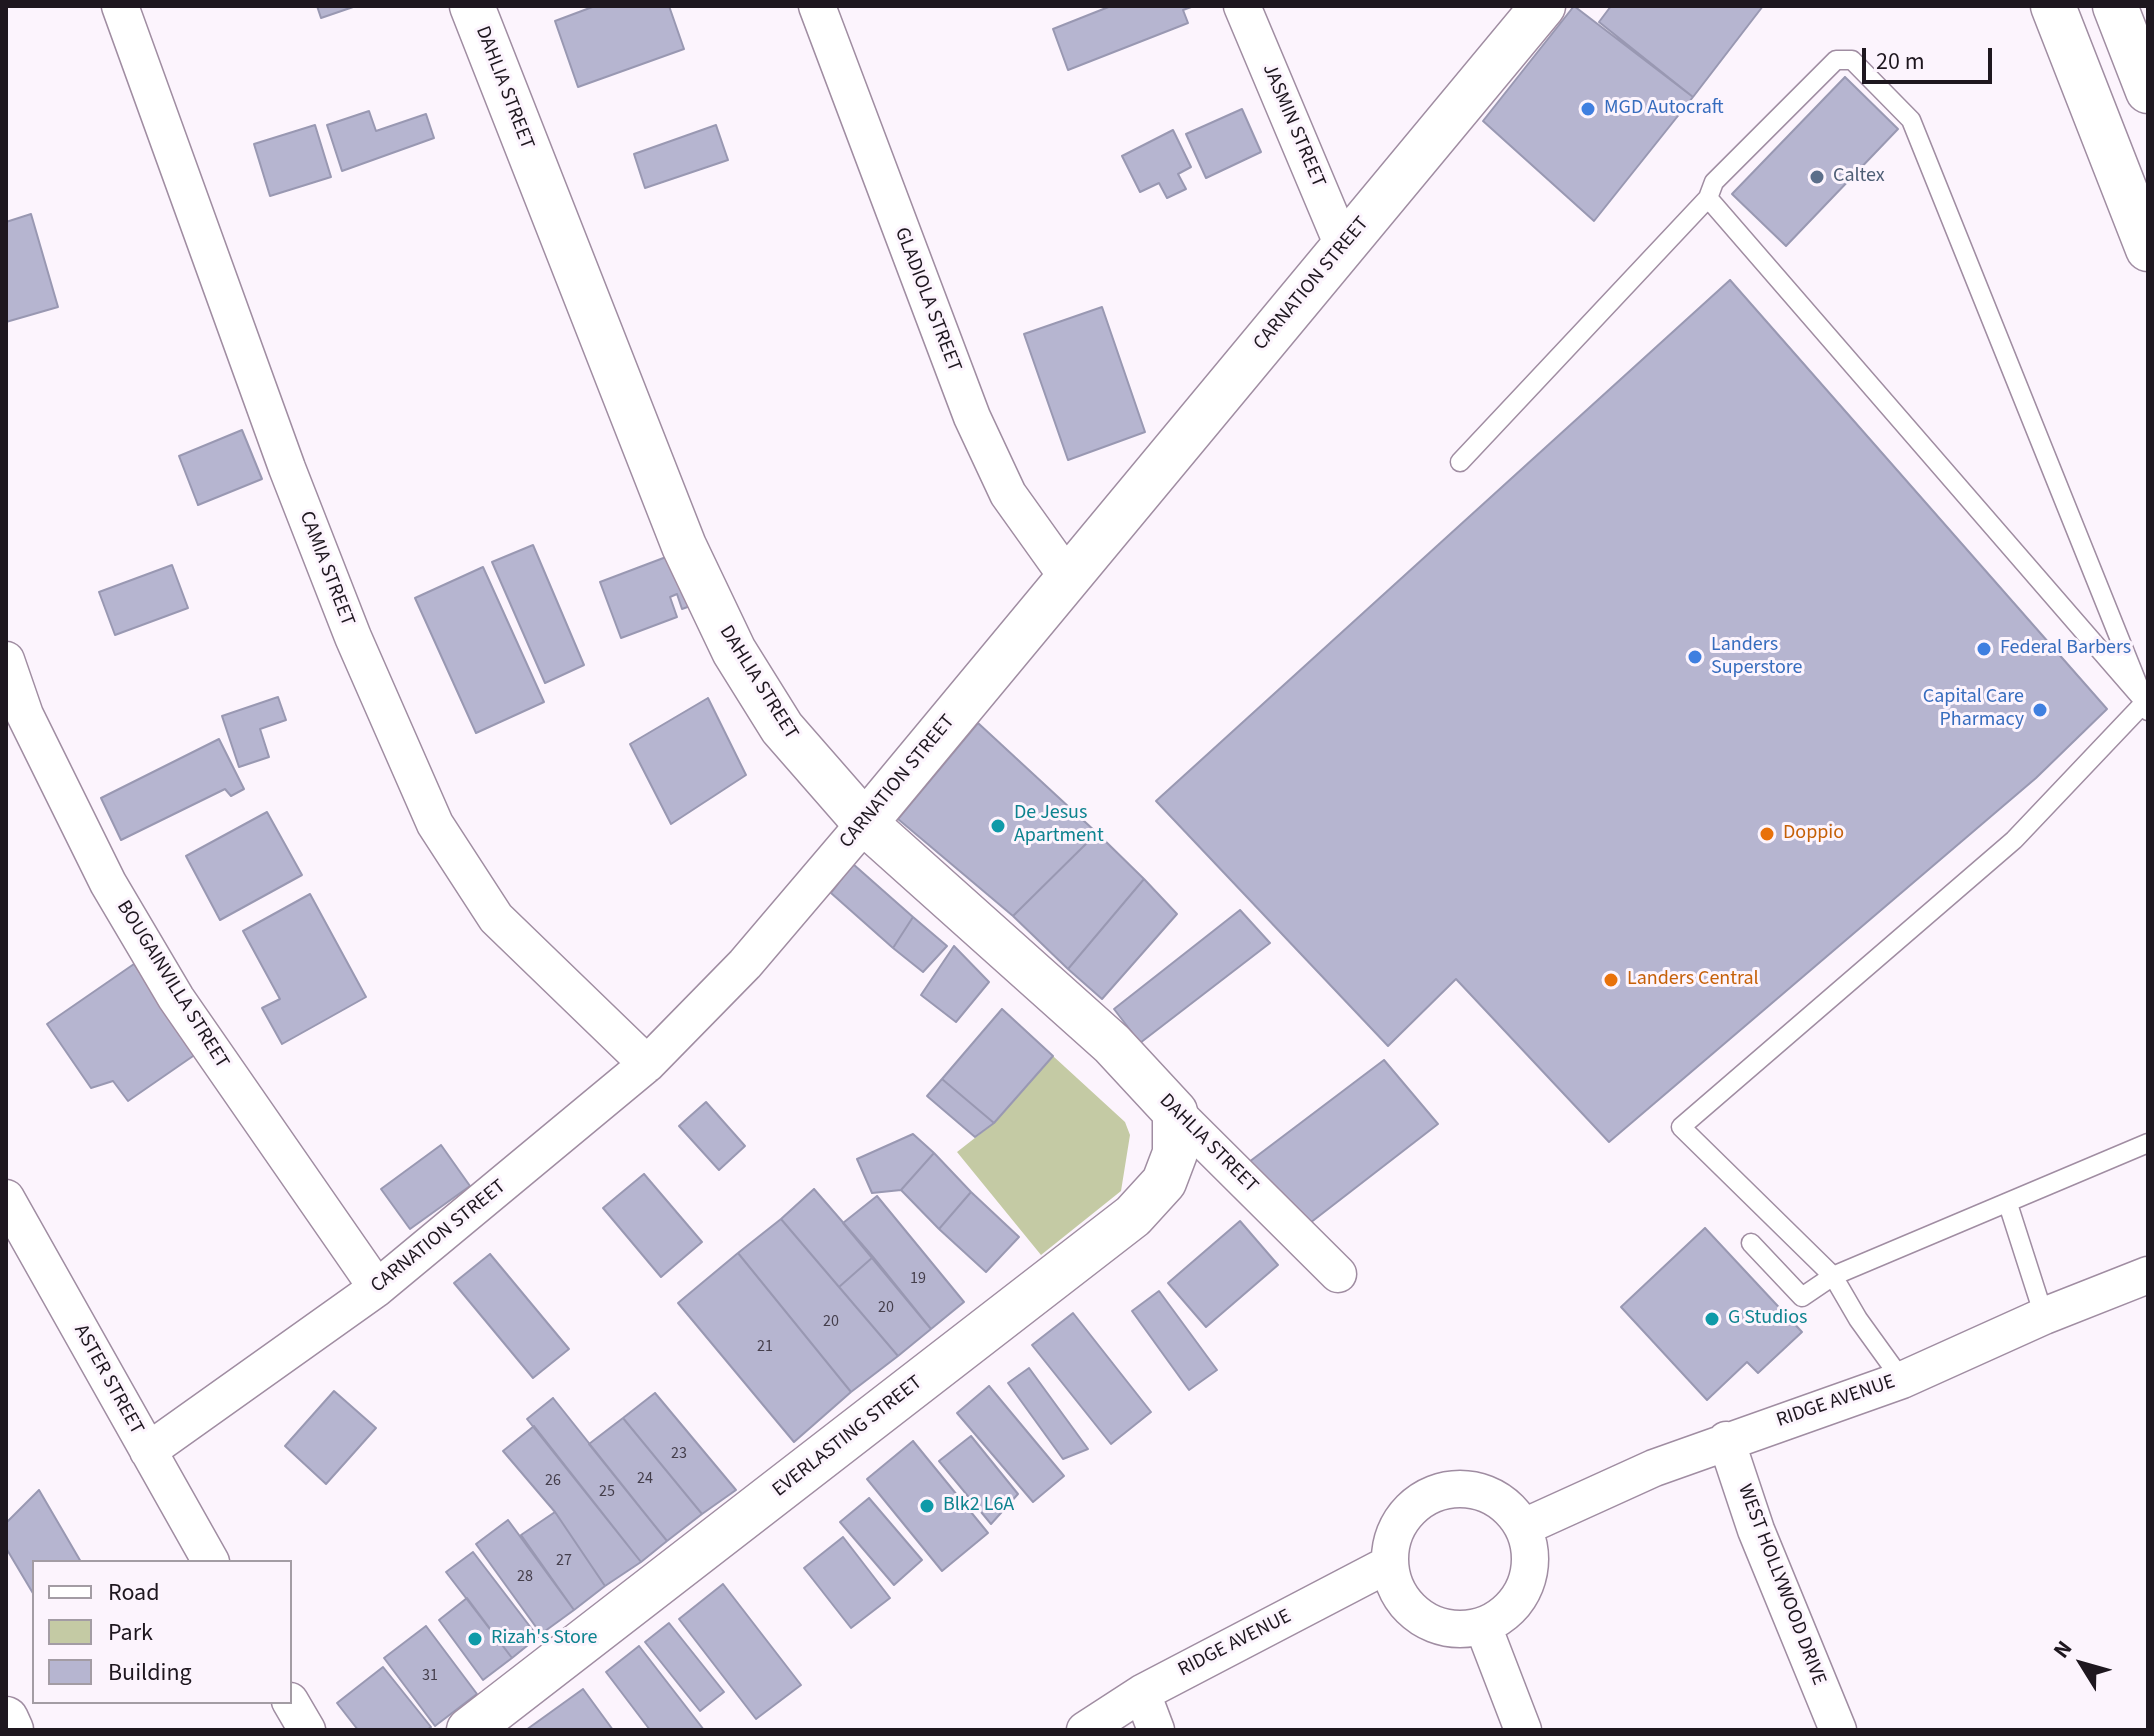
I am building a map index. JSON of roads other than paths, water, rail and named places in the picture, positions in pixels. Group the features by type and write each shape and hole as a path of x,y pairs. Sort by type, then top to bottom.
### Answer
{"street":[{"name":"CAMIA STREET","path":"120,6 293,483 353,637 435,824 496,918 647,1064"},
{"name":"DAHLIA STREET","path":"472,6 684,546 734,651 782,728 865,823 1112,1044 1175,1112 1338,1274"},
{"name":"GLADIOLA STREET","path":"817,6 972,417 1008,494 1068,578"},
{"name":"JASMIN STREET","path":"1242,6 1343,246"},
{"name":"CARNATION STREET","path":"148,1451 377,1288 647,1064 745,964 1543,6"},
{"path":"2053,6 2148,249"},
{"path":"2115,6 2148,91"},
{"name":"BOUGAINVILLA STREET","path":"6,660 25,715 131,921 176,998 377,1288"},
{"name":"EVERLASTING STREET","path":"469,1730 1133,1216 1164,1182 1175,1153 1175,1112"},
{"name":"ASTER STREET","path":"6,1198 210,1560"},
{"name":"RIDGE AVENUE","path":"1524,1527 1654,1468 1902,1380 2044,1316 2148,1275"},
{"name":"WEST HOLLYWOOD DRIVE","path":"1726,1440 1756,1530 1838,1730"},
{"path":"1474,1489 1494,1496 1511,1509 1524,1527 1531,1556 1526,1586 1508,1610 1483,1626 1462,1630 1440,1628 1420,1618 1399,1594 1389,1564 1391,1542 1399,1522 1413,1506 1431,1494 1474,1489"},
{"name":"RIDGE AVENUE","path":"1085,1730 1142,1693 1389,1564"},
{"path":"1483,1626 1523,1730"},
{"path":"1142,1693 1156,1730"},
{"path":"292,1704 307,1730"},
{"path":"6,1719 11,1730"}],"lane":[{"path":"1460,462 1708,198 1714,182 1836,60 1852,60 1911,120 2146,707"},
{"path":"1708,198 2146,707"},
{"path":"1902,1380 1833,1276 1681,1127 2014,840 2146,707"},
{"path":"1751,1243 1802,1297 1833,1276 2148,1143"},
{"path":"2008,1204 2044,1316"}],"place":[{"name":"MGD Autocraft","path":"1588,109"},
{"name":"Caltex","path":"1817,177"},
{"name":"Federal Barbers","path":"1984,649"},
{"name":"Landers Superstore","path":"1695,657"},
{"name":"Capital Care Pharmacy","path":"2040,710"},
{"name":"De Jesus Apartment","path":"998,826"},
{"name":"Doppio","path":"1767,834"},
{"name":"Landers Central","path":"1611,980"},
{"name":"G Studios","path":"1712,1319"},
{"name":"Blk2 L6A","path":"927,1506"},
{"name":"Rizah's Store","path":"475,1639"}]}
